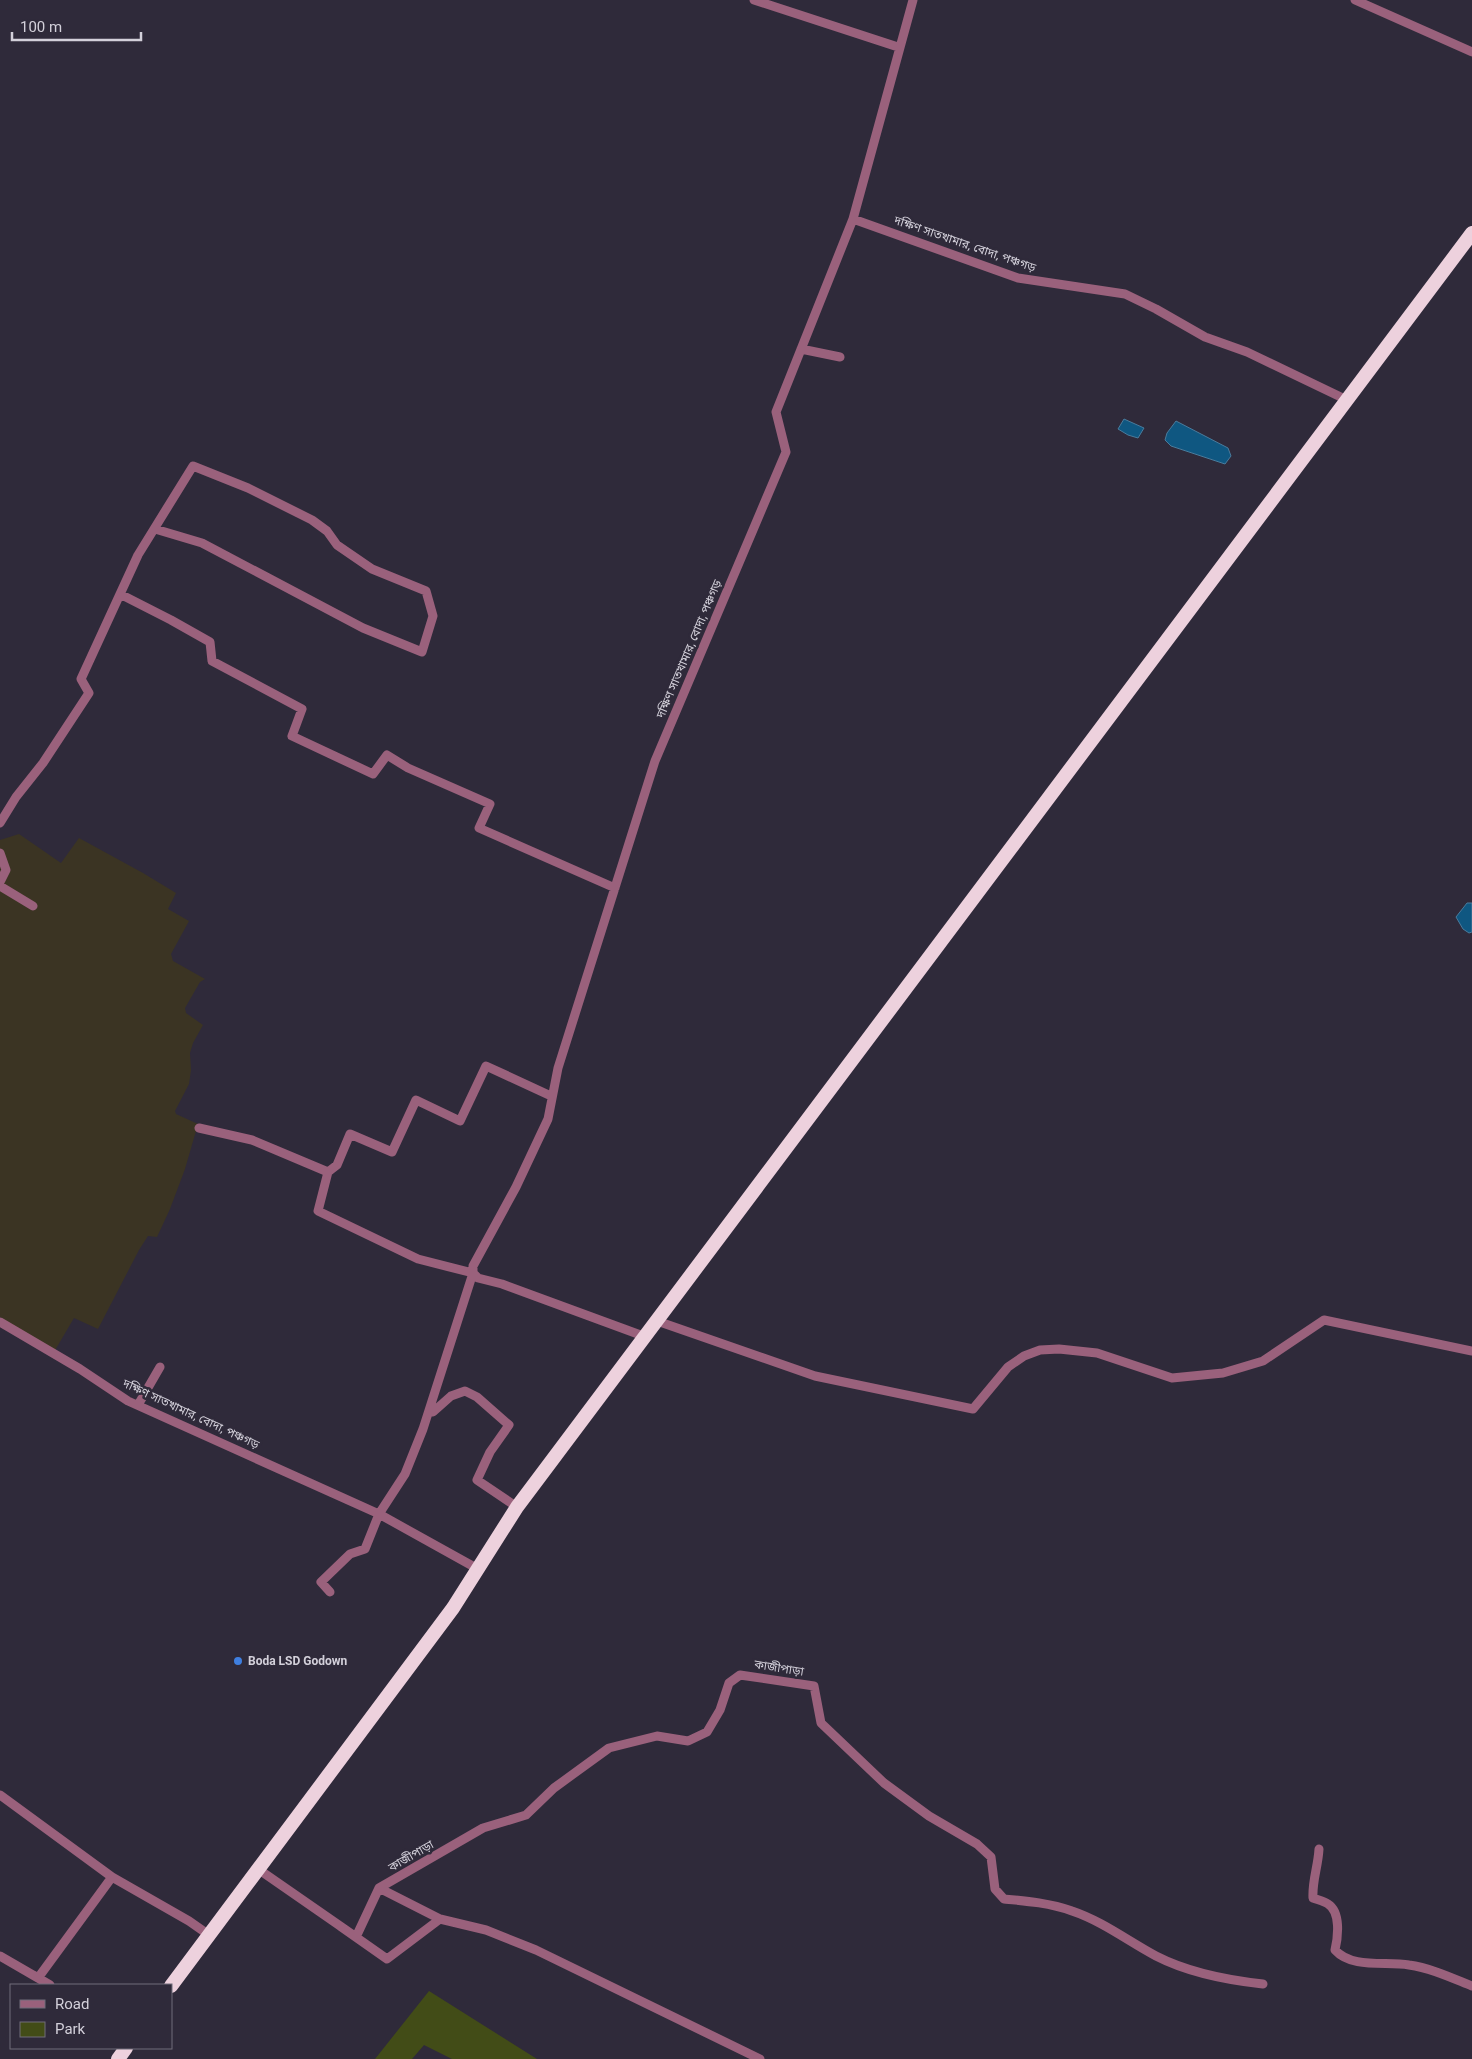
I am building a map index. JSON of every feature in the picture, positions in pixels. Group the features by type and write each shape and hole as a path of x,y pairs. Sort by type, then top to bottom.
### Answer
{"highway":[{"path":"172,1985 453,1608 517,1508 1472,233"}],"street":[{"path":"754,0 898,46"},
{"name":"দক্ষিণ সাতখামার, বোদা, পঞ্চগড়","path":"330,1592 321,1582 350,1554 365,1549 379,1514 405,1474 422,1429 473,1273 473,1266 516,1187 548,1120 551,1096 558,1068 655,761 786,452 776,412 853,219 898,46 912,0"},
{"path":"1355,0 1472,52"},
{"name":"দক্ষিণ সাতখামার, বোদা, পঞ্চগড়","path":"853,219 1018,278 1124,294 1156,309 1205,337 1247,352 1346,400"},
{"path":"801,349 840,357"},
{"path":"0,823 16,797 43,763 89,693 81,680 120,594 138,555 192,466 248,488 312,520 327,531 337,545 372,569 426,591 433,616 422,652 363,628 202,543 155,529"},
{"path":"120,594 210,642 212,661 302,709 292,736 373,774 387,754 408,768 490,804 479,828 615,888"},
{"path":"0,853 6,870 0,882"},
{"path":"0,886 33,906"},
{"path":"551,1096 486,1066 460,1121 416,1100 392,1152 350,1134 337,1165 328,1172 318,1210 418,1259 473,1273 478,1278 502,1284 646,1336"},
{"path":"199,1128 252,1140 328,1172"},
{"path":"657,1321 815,1376 973,1409 1008,1367 1024,1356 1040,1350 1058,1348 1096,1353 1172,1378 1223,1373 1263,1361 1324,1320 1472,1350"},
{"name":"দক্ষিণ সাতখামার, বোদা, পঞ্চগড়","path":"0,1322 138,1405 379,1514 478,1568"},
{"path":"138,1405 160,1367"},
{"path":"433,1412 451,1396 465,1391 477,1397 509,1425 490,1452 477,1480 517,1508"},
{"name":"কাজীপাড়া","path":"258,1869 356,1937 380,1888 484,1828 526,1815 554,1788 609,1748 658,1736 688,1741 707,1732 720,1710 730,1683 740,1675 814,1686 821,1723 884,1783 929,1816 977,1844 991,1857 995,1889 1004,1899 1027,1901 1072,1910 1158,1957 1186,1968 1231,1981 1263,1984"},
{"path":"0,1795 112,1877 210,1935"},
{"path":"1319,1849 1318,1866 1312,1886 1313,1898 1329,1904 1335,1913 1337,1939 1335,1950 1342,1958 1353,1961 1409,1965 1438,1972 1472,1986"},
{"path":"38,1978 112,1877"},
{"name":"কাজীপাড়া","path":"380,1888 440,1919 486,1930 536,1950 760,2059"},
{"path":"340,1926 387,1958 440,1919"},
{"path":"0,1956 48,1984"}],"shaded area":[{"path":"19,834 61,863 79,838 176,893 168,909 189,921 171,954 173,961 205,979 200,982 185,1008 186,1013 203,1025 190,1053 191,1070 189,1084 175,1111 176,1114 198,1124 185,1169 170,1209 157,1237 148,1236 139,1250 98,1329 74,1318 54,1352 0,1317 0,840"}],"green space":[{"path":"429,1991 537,2059 452,2059 424,2045 412,2059 375,2059"}],"water":[{"path":"1124,419 1144,428 1138,438 1118,429"},
{"path":"1176,421 1228,448 1231,456 1225,464 1171,446 1165,440 1167,433"},
{"path":"1467,903 1472,903 1472,932 1469,933 1463,929 1456,917"}],"place":[{"name":"Boda LSD Godown","path":"238,1661"}]}
